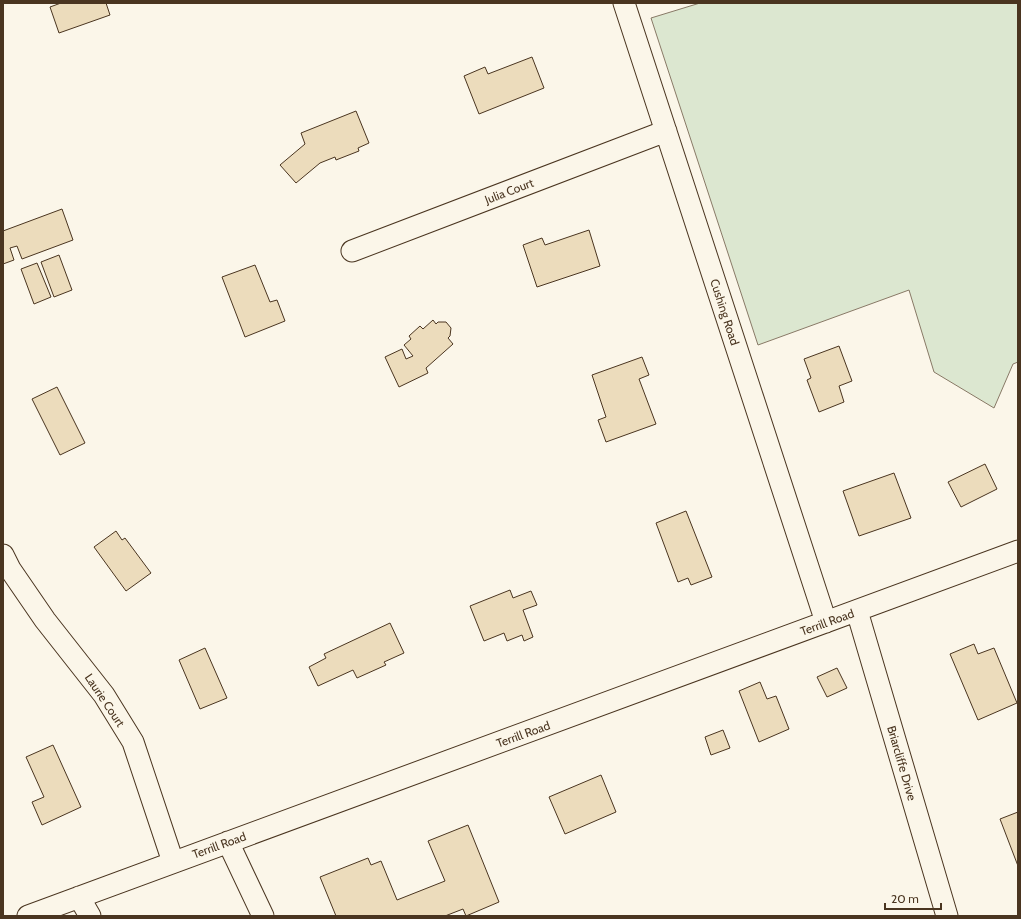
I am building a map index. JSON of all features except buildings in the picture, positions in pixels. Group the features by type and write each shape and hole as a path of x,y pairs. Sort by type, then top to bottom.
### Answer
{"street":[{"name":"Cushing Road","path":"624,3 826,622"},
{"name":"Julia Court","path":"352,251 666,131"},
{"name":"Terrill Road","path":"28,916 1018,551"},
{"name":"Laurie Court","path":"3,555 10,569 46,620 104,695 133,742 173,862"},
{"name":"Briarcliffe Drive","path":"857,611 946,916"},
{"path":"228,842 263,916"},
{"path":"79,897 90,916"}],"green space":[{"path":"700,3 1018,3 1018,362 1013,364 994,408 934,372 909,290 758,345 651,18"}]}
